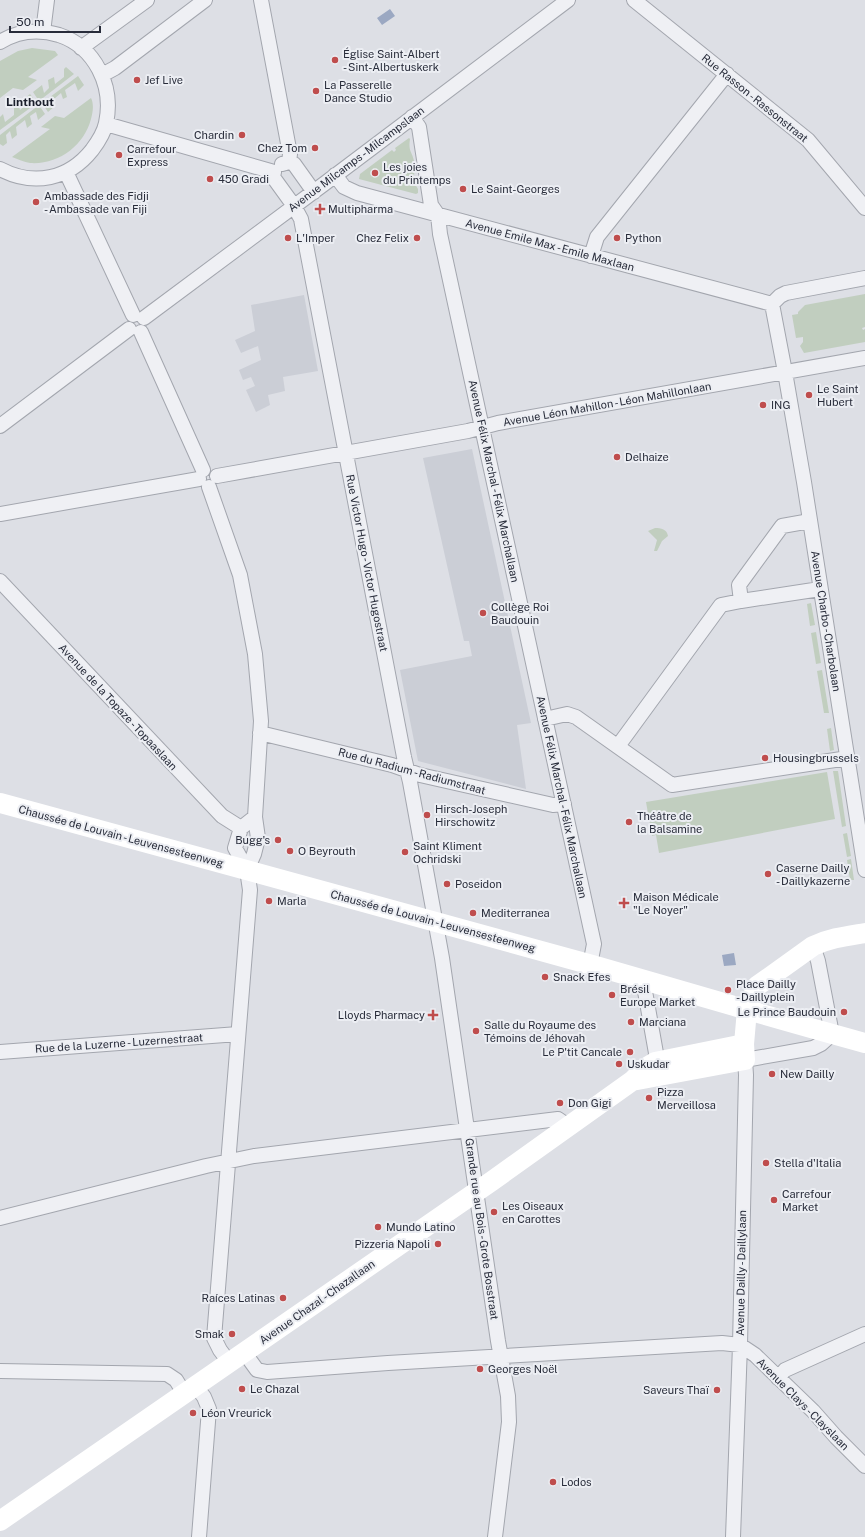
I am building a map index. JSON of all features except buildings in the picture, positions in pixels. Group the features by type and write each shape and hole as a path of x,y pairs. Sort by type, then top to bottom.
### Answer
{"street":[{"path":"44,32 47,0"},
{"path":"82,48 147,0"},
{"path":"102,75 115,68 205,0"},
{"path":"261,0 290,154 289,162"},
{"name":"Avenue Milcamps - Milcampslaan","path":"138,316 314,192 568,0"},
{"name":"Rue Rasson - Rassonstraat","path":"634,0 808,140 865,208"},
{"path":"0,169 9,174 32,179 48,178 66,172 83,161 99,141 106,124 108,104 102,75 94,60 82,48 64,37 44,32 24,32 2,36"},
{"path":"591,256 597,237 727,74"},
{"name":"Avenue Félix Marchal - Félix Marchallaan","path":"412,117 419,127 432,205 438,215 440,234 594,944 590,965"},
{"path":"106,124 274,172"},
{"path":"294,206 273,177 274,172 278,167 289,162 294,164 314,192"},
{"path":"66,172 138,316 129,318 127,322 135,330 207,478 240,575 255,654 261,721 255,817 258,838 254,854 247,870"},
{"name":"Avenue Emile Max - Emile Maxlaan","path":"335,176 344,187 357,194 772,304"},
{"name":"Rue Victor Hugo - Victor Hugostraat","path":"294,206 302,219 435,922"},
{"path":"772,304 780,296 786,293 865,278"},
{"name":"Avenue Charbo - Charbolaan","path":"772,304 810,520 865,870"},
{"path":"0,426 135,330"},
{"name":"Avenue Léon Mahillon - Léon Mahillonlaan","path":"0,514 468,432 498,423 865,358"},
{"path":"741,601 739,585 782,526 810,520"},
{"name":"Avenue de la Topaze - Topaaslaan","path":"0,581 217,811 241,828"},
{"path":"618,746 719,608 724,604 820,589"},
{"path":"545,719 563,714 571,714 672,785 848,758"},
{"name":"Rue du Radium - Radiumstraat","path":"260,733 392,765 420,775 553,806 564,804"},
{"name":"Chaussée de Louvain - Leuvensesteenweg","path":"0,803 590,965 865,1043"},
{"path":"255,817 241,828 235,848 247,870 250,890 214,1338 220,1350 236,1357 257,1370 267,1372 722,1343 740,1345"},
{"name":"Grande rue au Bois - Grote Bosstraat","path":"435,922 442,958 476,1192 508,1396 509,1422 495,1537"},
{"name":"Avenue Dailly - Daillylaan","path":"733,1537 740,1345 746,1075 744,1052 747,1010 757,986 814,946 845,936 865,933"},
{"path":"643,980 656,1053 657,1069 744,1052 813,1048 821,1044 832,1034 814,946"},
{"name":"Rue de la Luzerne - Luzernestraat","path":"0,1052 238,1034"},
{"name":"Avenue Chazal - Chazallaan","path":"0,1521 476,1192 632,1081 645,1068 657,1069"},
{"path":"0,1218 228,1161 254,1156 558,1119 568,1126"},
{"path":"778,1378 786,1370 865,1334"},
{"name":"Avenue Clays - Clayslaan","path":"740,1345 754,1355 813,1411 836,1438 865,1466"},
{"path":"0,1371 167,1374 204,1397 209,1410 199,1537"}],"shaded area":[{"path":"304,295 318,371 283,377 285,391 268,395 270,405 256,412 246,390 255,386 251,377 243,380 239,370 261,360 258,346 241,353 235,340 255,331 251,305"},
{"name":"Collège Roi Baudouin","path":"472,449 531,723 517,725 526,789 418,761 400,670 472,656 469,641 464,641 423,458"}],"green space":[{"path":"32,48 55,51 58,55 28,77 37,80 23,90 13,88 0,98 0,61 18,51"},
{"path":"66,67 74,74 39,101 33,92 42,85 44,93 49,88 48,80 54,77 55,84 64,77 64,69"},
{"path":"78,76 84,85 78,91 75,83 65,90 67,97 63,99 61,93 54,99 55,106 48,112 42,103"},
{"path":"30,94 37,103 0,130 0,117 3,114 5,122 14,115 14,106 18,103 20,110 26,105 24,99"},
{"path":"91,98 93,103 93,111 88,129 76,145 68,152 50,161 40,163 30,163 12,157 50,129 41,127 55,116 64,118"},
{"path":"39,105 45,114 38,120 36,112 30,116 32,124 27,128 25,120 16,127 17,135 12,139 10,131 6,135 7,143 3,146 0,144 0,135"},
{"path":"409,138 410,149 414,161 414,179 418,193 416,194 359,179 360,174 392,150 394,152 396,150 395,148"},
{"path":"865,294 865,327 862,328 863,330 865,329 865,342 804,353 800,346 803,342 803,337 796,338 792,315 798,314 798,312 805,305"},
{"path":"655,528 665,530 668,536 662,541 657,551 654,551 657,540 648,531"},
{"path":"811,603 815,625 810,626 807,604"},
{"path":"816,632 821,663 816,664 811,633"},
{"path":"822,670 829,713 824,713 817,671"},
{"path":"831,728 834,750 830,751 827,729"},
{"path":"833,771 838,771 846,826 842,827"},
{"path":"827,772 835,819 659,853 656,835 652,836 646,802"},
{"path":"847,833 851,856 847,857 843,834"},
{"path":"851,859 854,880 850,880 847,860"}],"water":[{"path":"390,9 395,16 382,25 377,18"},
{"path":"734,953 736,965 724,966 722,955"}],"place":[{"name":"Église Saint-Albert - Sint-Albertuskerk","path":"335,60"},
{"name":"Jef Live","path":"137,80"},
{"name":"La Passerelle Dance Studio","path":"316,91"},
{"name":"Chardin","path":"242,135"},
{"name":"Chez Tom","path":"315,148"},
{"name":"Carrefour Express","path":"119,155"},
{"name":"Les joies du Printemps","path":"375,173"},
{"name":"450 Gradi","path":"210,179"},
{"name":"Le Saint-Georges","path":"463,189"},
{"name":"Ambassade des Fidji - Ambassade van Fiji","path":"36,202"},
{"name":"Multipharma","path":"320,209"},
{"name":"L'Imper","path":"288,238"},
{"name":"Chez Felix","path":"417,238"},
{"name":"Python","path":"617,238"},
{"name":"Le Saint Hubert","path":"809,395"},
{"name":"ING","path":"763,405"},
{"name":"Delhaize","path":"617,457"},
{"name":"Collège Roi Baudouin","path":"483,613"},
{"name":"Housingbrussels","path":"765,758"},
{"name":"Hirsch-Joseph Hirschowitz","path":"427,815"},
{"name":"Théâtre de la Balsamine","path":"629,822"},
{"name":"Bugg's","path":"278,840"},
{"name":"O Beyrouth","path":"290,851"},
{"name":"Saint Kliment Ochridski","path":"405,852"},
{"name":"Caserne Dailly - Daillykazerne","path":"768,874"},
{"name":"Poseidon","path":"447,884"},
{"name":"Marla","path":"269,901"},
{"name":"Maison Médicale \"Le Noyer\"","path":"624,903"},
{"name":"Mediterranea","path":"473,913"},
{"name":"Snack Efes","path":"545,977"},
{"name":"Place Dailly - Daillyplein","path":"728,990"},
{"name":"Brésil Europe Market","path":"612,995"},
{"name":"Le Prince Baudouin","path":"844,1012"},
{"name":"Lloyds Pharmacy","path":"433,1015"},
{"name":"Marciana","path":"631,1022"},
{"name":"Salle du Royaume des Témoins de Jéhovah","path":"476,1031"},
{"name":"Le P'tit Cancale","path":"630,1052"},
{"name":"Uskudar","path":"619,1064"},
{"name":"New Dailly","path":"772,1074"},
{"name":"Pizza Merveillosa","path":"649,1098"},
{"name":"Don Gigi","path":"560,1103"},
{"name":"Stella d'Italia","path":"766,1163"},
{"name":"Carrefour Market","path":"774,1200"},
{"name":"Les Oiseaux en Carottes","path":"494,1212"},
{"name":"Mundo Latino","path":"378,1227"},
{"name":"Pizzeria Napoli","path":"438,1244"},
{"name":"Raíces Latinas","path":"283,1298"},
{"name":"Smak","path":"232,1334"},
{"name":"Georges Noël","path":"480,1369"},
{"name":"Le Chazal","path":"242,1389"},
{"name":"Saveurs Thaï","path":"717,1390"},
{"name":"Léon Vreurick","path":"193,1413"},
{"name":"Lodos","path":"553,1482"}],"district":[{"name":"Linthout","path":"30,102"}]}
